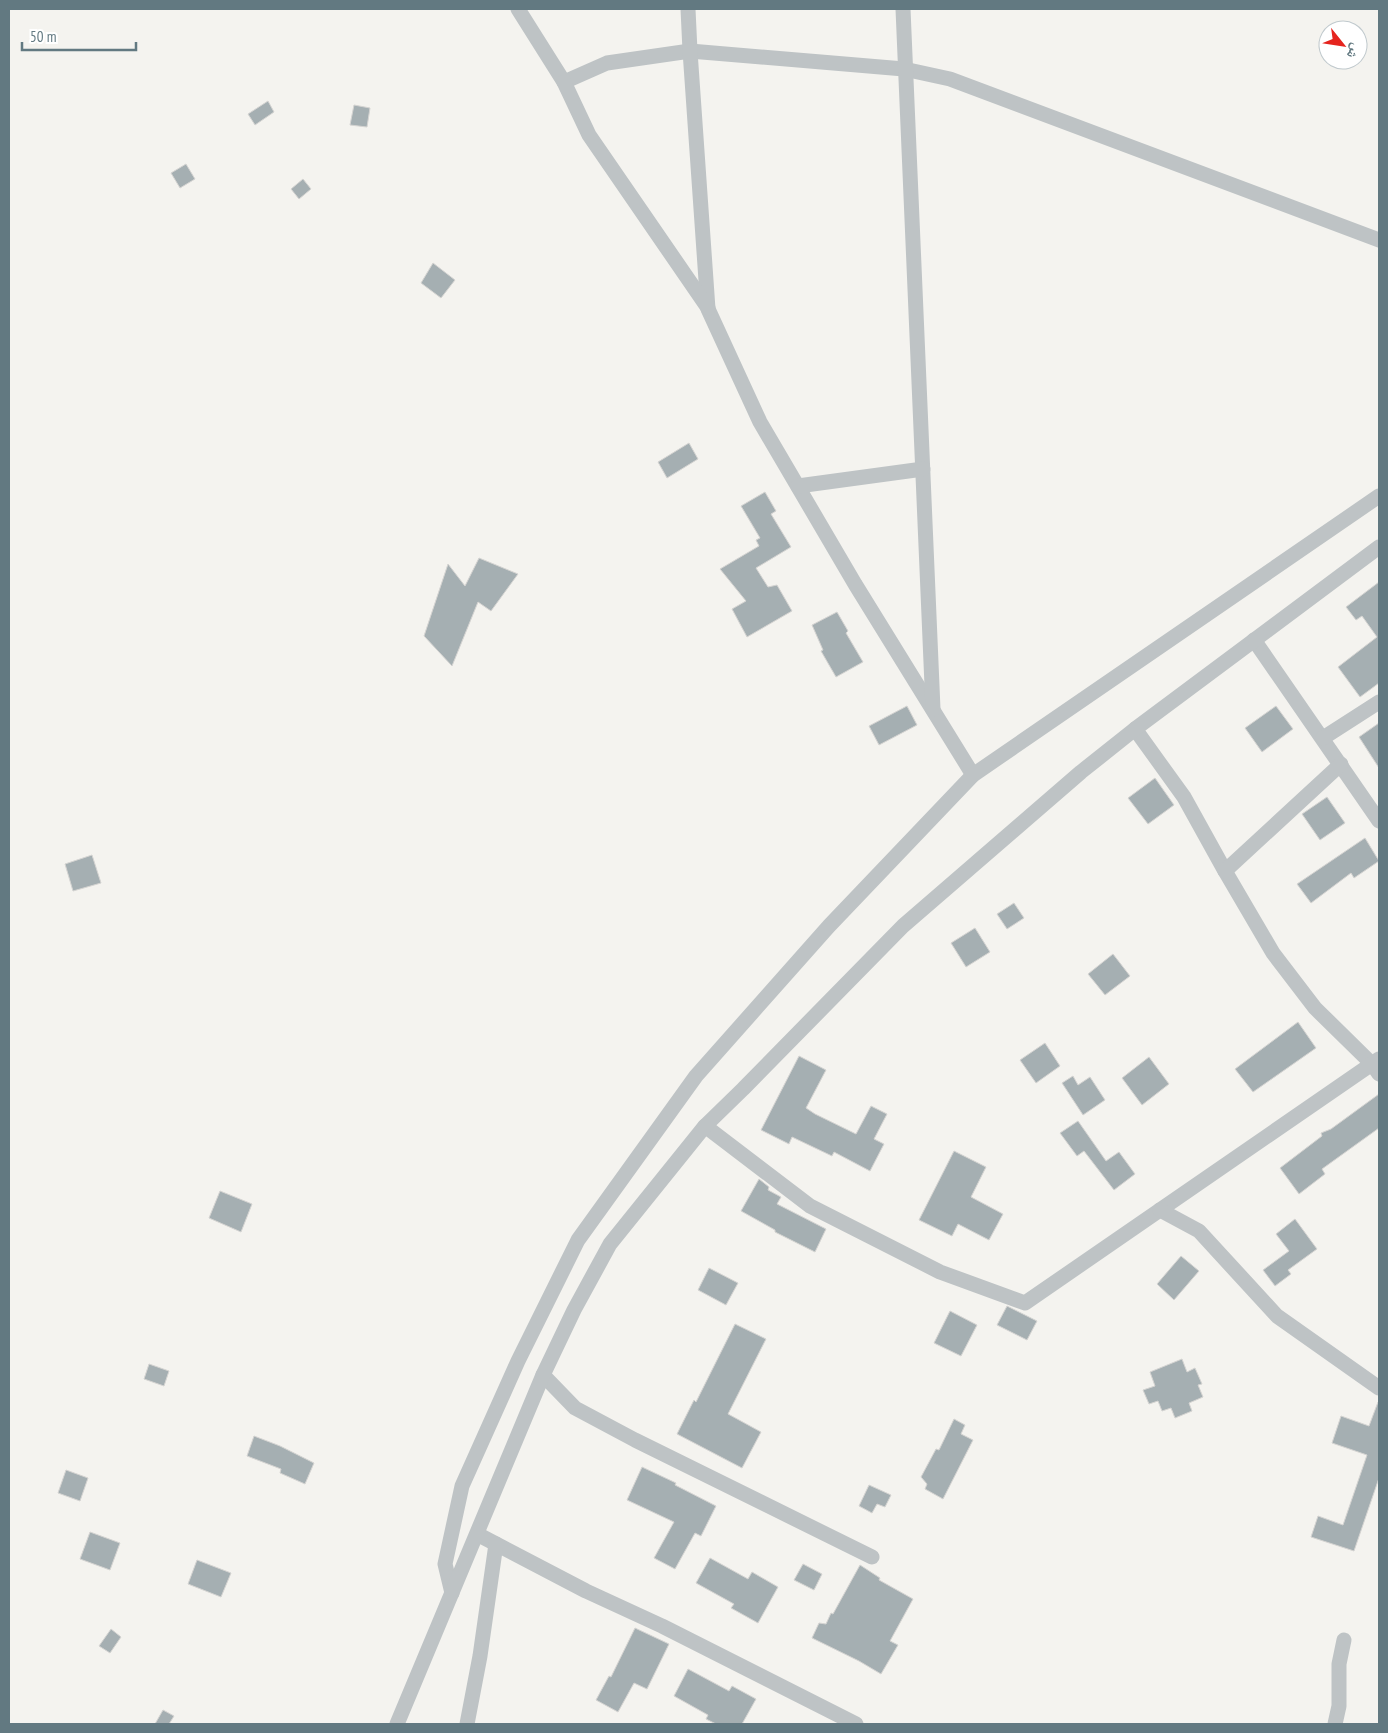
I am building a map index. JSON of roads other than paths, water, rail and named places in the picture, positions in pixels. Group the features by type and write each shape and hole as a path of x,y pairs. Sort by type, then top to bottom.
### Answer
{"street":[{"path":"518,9 564,82 589,135 708,309 760,422 855,584 973,775"},
{"path":"688,9 708,309"},
{"path":"903,9 904,69 934,711"},
{"path":"564,82 607,63 690,51 904,69 950,79 1379,240"},
{"path":"798,486 923,468"},
{"path":"452,1593 445,1564 462,1486 518,1361 578,1240 696,1076 829,926 973,775 1379,496"},
{"path":"397,1724 543,1375 574,1310 610,1244 705,1126 903,926 1081,772 1135,729 1379,547"},
{"path":"1254,640 1379,821"},
{"path":"1323,738 1379,702"},
{"path":"705,1126 810,1206 940,1272 1025,1303 1160,1210 1377,1066 1315,1008 1279,961 1225,871 1184,797 1135,729"},
{"path":"1225,871 1341,764"},
{"path":"1160,1210 1199,1231 1277,1316 1379,1388"},
{"path":"543,1375 575,1408 635,1440 872,1557"},
{"path":"477,1534 586,1591 662,1626 856,1724"},
{"path":"467,1724 480,1656 496,1544"},
{"path":"1335,1724 1339,1706 1339,1664 1344,1640"}]}
